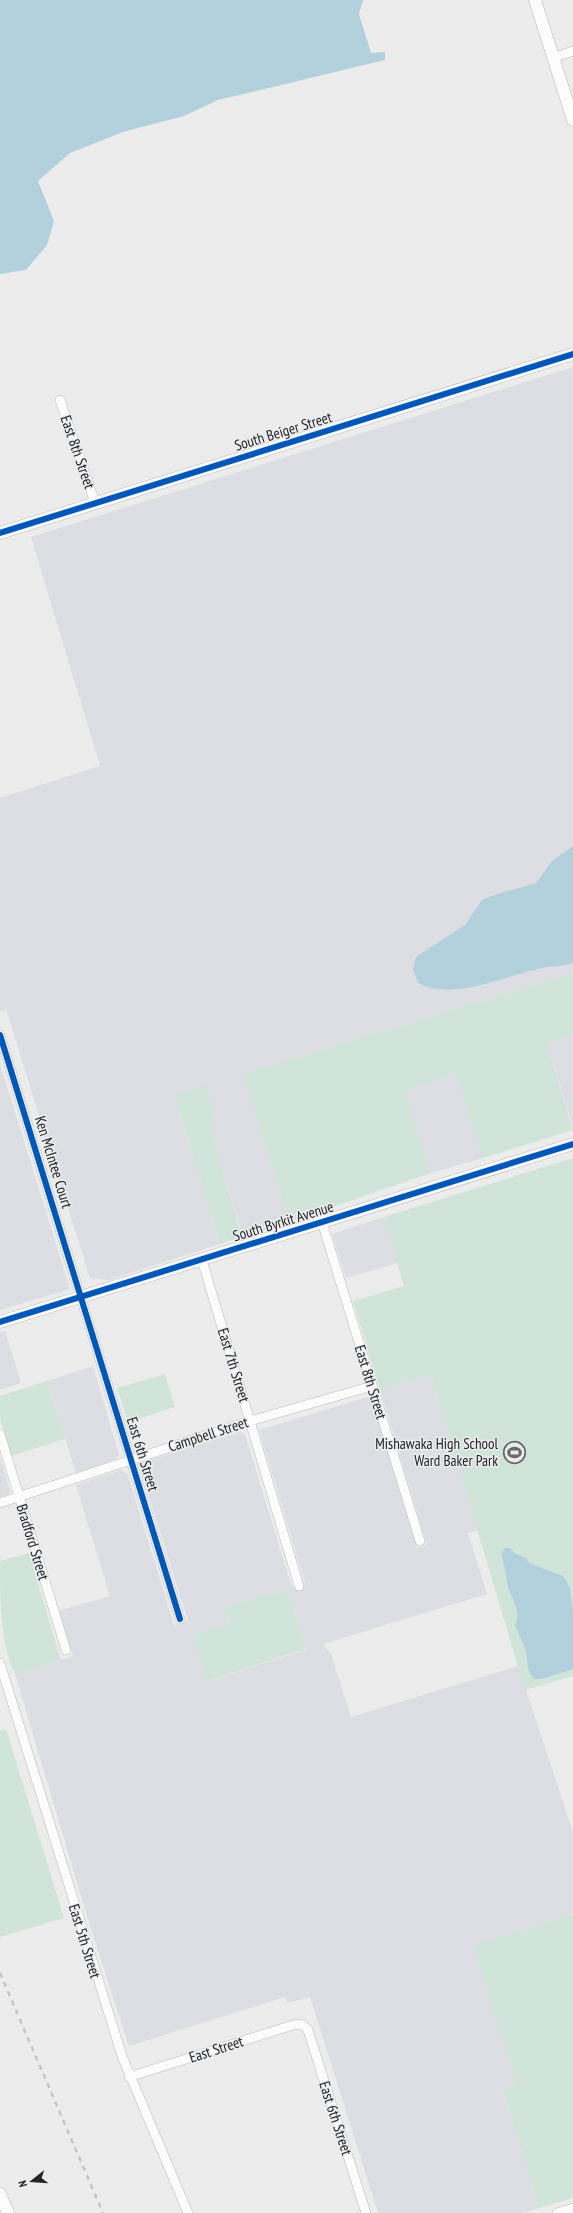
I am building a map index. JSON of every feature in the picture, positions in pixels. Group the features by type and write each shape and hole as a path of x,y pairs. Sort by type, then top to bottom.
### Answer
{"street":[{"path":"535,0 573,120"},
{"path":"553,58 573,52"},
{"name":"South Beiger Street","path":"0,533 573,354"},
{"name":"East 8th Street","path":"60,400 95,503"},
{"name":"Ken McIntee Court","path":"0,1035 81,1297"},
{"name":"South Byrkit Avenue","path":"0,1322 573,1144"},
{"name":"East 8th Street","path":"322,1222 420,1541"},
{"name":"East 7th Street","path":"202,1260 298,1586"},
{"name":"East 6th Street","path":"81,1297 180,1619"},
{"name":"Campbell Street","path":"0,1503 250,1421 372,1386"},
{"name":"Bradford Street","path":"0,1434 66,1650"},
{"name":"East 5th Street","path":"0,1663 86,1945 130,2077 188,2213"},
{"name":"East Street","path":"130,2077 296,2024 303,2025"},
{"name":"East 6th Street","path":"303,2025 308,2030 366,2213"},
{"path":"0,2194 8,2213"},
{"path":"557,2213 573,2208"}],"shaded area":[{"path":"573,367 573,973 244,1074 289,1222 243,1237 208,1122 216,1119 174,1095 220,1244 109,1280 90,1278 6,1009 0,1011 0,798 100,766 31,537"},
{"path":"573,1035 573,1127 547,1044"},
{"path":"0,1064 70,1289 0,1310"},
{"path":"456,1073 483,1158 431,1173 404,1090"},
{"path":"384,1217 398,1263 346,1278 332,1234"},
{"path":"5,1331 21,1383 0,1390 0,1333"},
{"path":"93,1366 119,1455 116,1459 76,1473 47,1381"},
{"path":"431,1375 478,1530 468,1533 487,1594 323,1644 331,1654 351,1717 518,1666 573,1832 573,1914 474,1945 517,2084 502,2089 539,2208 523,2213 378,2213 310,1997 287,2003 285,1997 129,2046 91,1929 15,1674 73,1656 59,1611 110,1596 76,1485 121,1470 128,1475 174,1625 188,1621 140,1468 143,1462 240,1432 245,1435 292,1587 305,1583 259,1430 371,1396 417,1548 427,1545 380,1390","holes":["288,1589 306,1650 207,1681 229,1624 225,1607"]},
{"path":"0,1457 10,1491 9,1494 0,1497"}],"green space":[{"path":"573,973 573,1035 547,1044 573,1130 483,1158 455,1073 405,1091 431,1173 289,1222 243,1074"},
{"path":"206,1085 216,1119 209,1122 242,1237 220,1244 174,1095"},
{"name":"Mishawaka High School Ward Baker Park","path":"573,1158 573,1676 525,1690 431,1375 380,1390 353,1301 404,1286 384,1217"},
{"path":"165,1374 175,1407 128,1422 117,1388"},
{"path":"47,1381 65,1439 11,1456 0,1418 0,1396"},
{"path":"29,1553 61,1660 15,1674 6,1649 2,1620 0,1561"},
{"path":"288,1589 306,1649 206,1681 193,1635 229,1624 225,1607"},
{"path":"6,1729 64,1918 0,1937 0,1731"},
{"path":"573,1914 573,2198 539,2208 502,2089 517,2084 473,1945"}],"water":[{"path":"0,0 363,0 359,14 371,53 385,52 385,60 218,100 184,116 123,132 70,153 38,181 54,221 47,245 26,270 0,274"},
{"path":"573,846 573,963 539,969 460,989 445,990 431,988 418,983 413,969 416,957 466,924 482,900 497,894 536,883 552,861"},
{"path":"505,1548 510,1548 514,1553 526,1558 529,1563 563,1576 570,1588 573,1612 573,1669 542,1679 534,1679 529,1672 526,1653 515,1625 517,1620 517,1609 508,1587 501,1553"}],"railway":[{"path":"0,1973 103,2213"}],"cycle path":[{"path":"0,533 573,354"},
{"path":"0,1035 180,1619"},
{"path":"0,1322 573,1144"}],"place":[{"name":"Mishawaka High School Ward Baker Park","path":"514,1452"}]}
